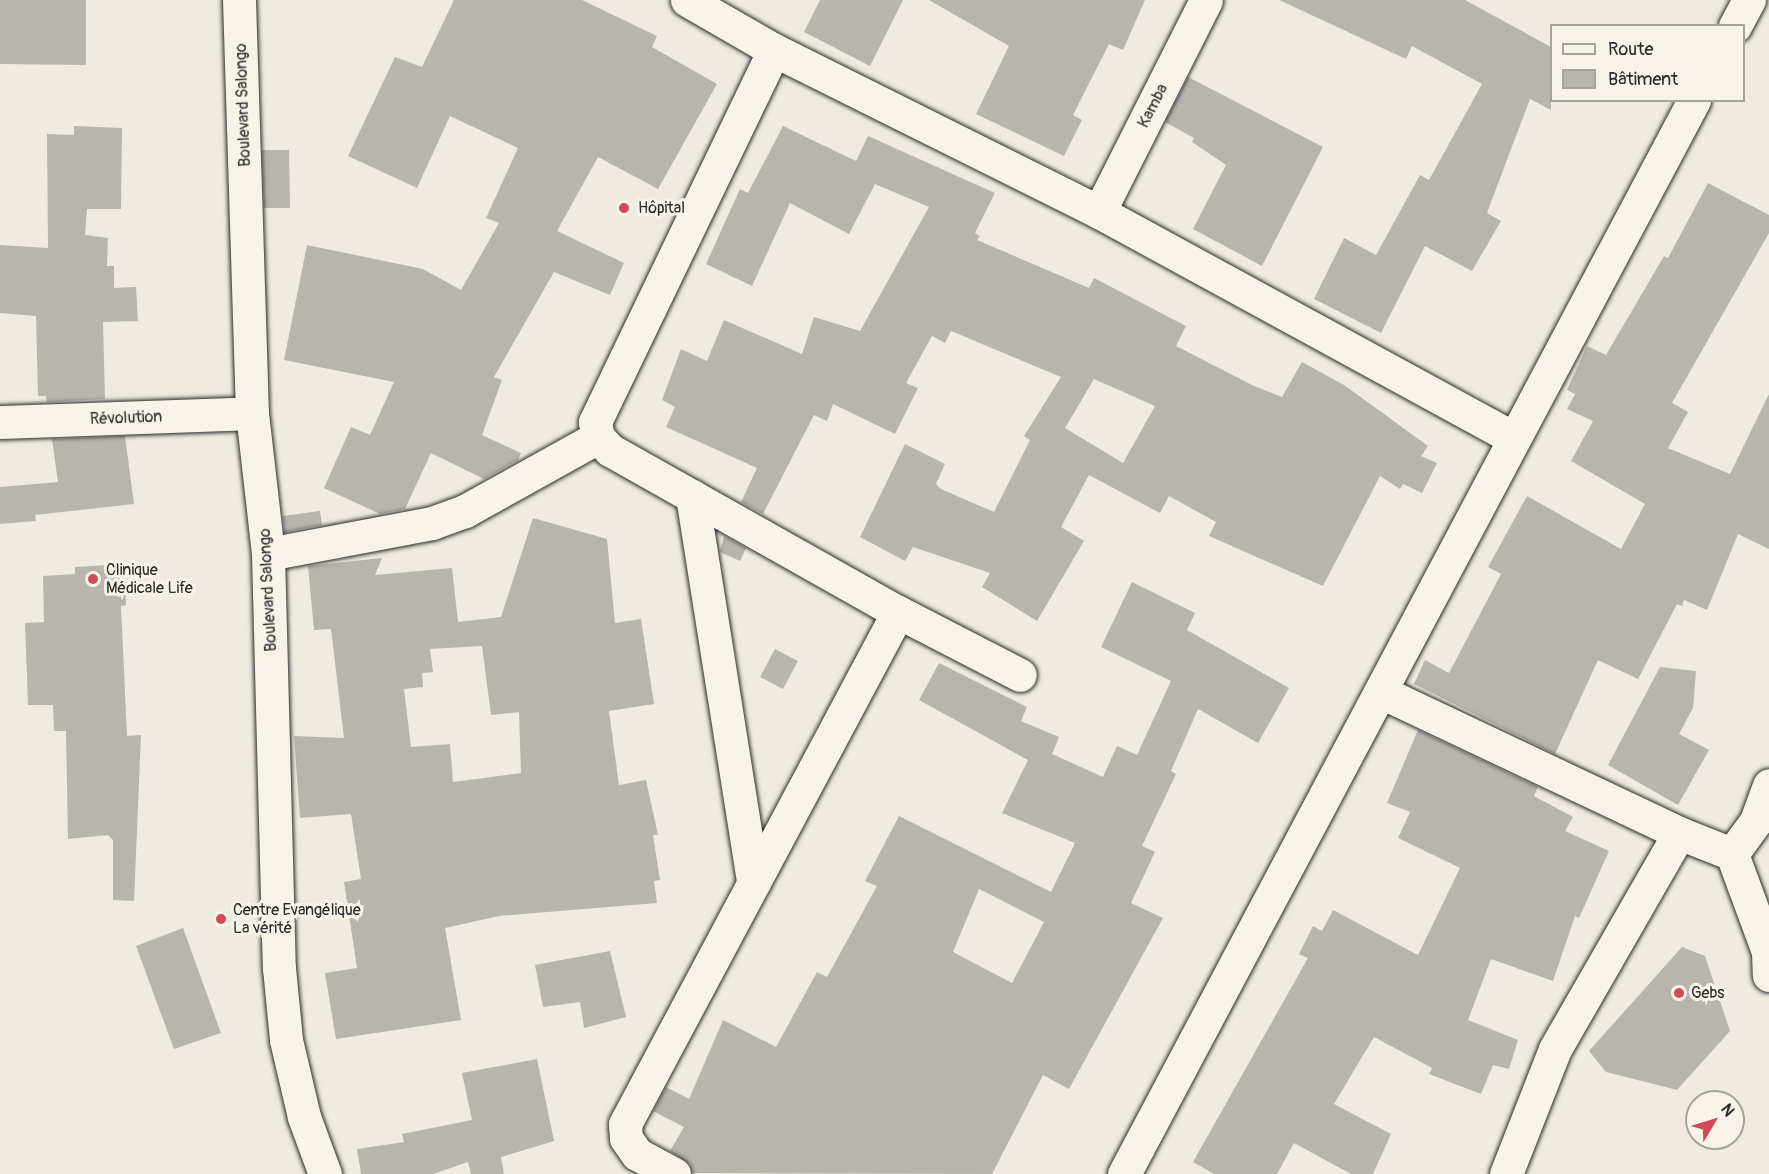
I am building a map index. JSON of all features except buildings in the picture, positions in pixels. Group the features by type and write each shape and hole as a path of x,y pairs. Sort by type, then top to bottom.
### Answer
{"street":[{"name":"Boulevard Salongo","path":"239,0 252,413 268,554 279,968 286,1040 304,1117 326,1174"},
{"path":"687,0 774,50 1099,212 1512,437"},
{"name":"Kamba","path":"1099,212 1206,0"},
{"path":"1736,24 1749,0"},
{"path":"774,50 594,422 598,437 610,450 898,612 1020,675"},
{"path":"1124,1174 1381,692 1512,437 1693,102"},
{"name":"Révolution","path":"0,422 252,413"},
{"path":"268,554 432,523 465,511 598,437"},
{"path":"692,496 753,883"},
{"path":"674,1174 637,1154 626,1138 625,1124 898,612"},
{"path":"1381,692 1679,833 1732,854 1768,952 1769,975"},
{"path":"1732,854 1756,820 1769,785"},
{"path":"1506,1174 1555,1049 1679,833"}],"place":[{"name":"Hôpital","path":"624,208"},
{"name":"Clinique Médicale Life","path":"93,579"},
{"name":"Centre Evangélique La vérité","path":"221,919"},
{"name":"Gebs","path":"1679,993"}]}
